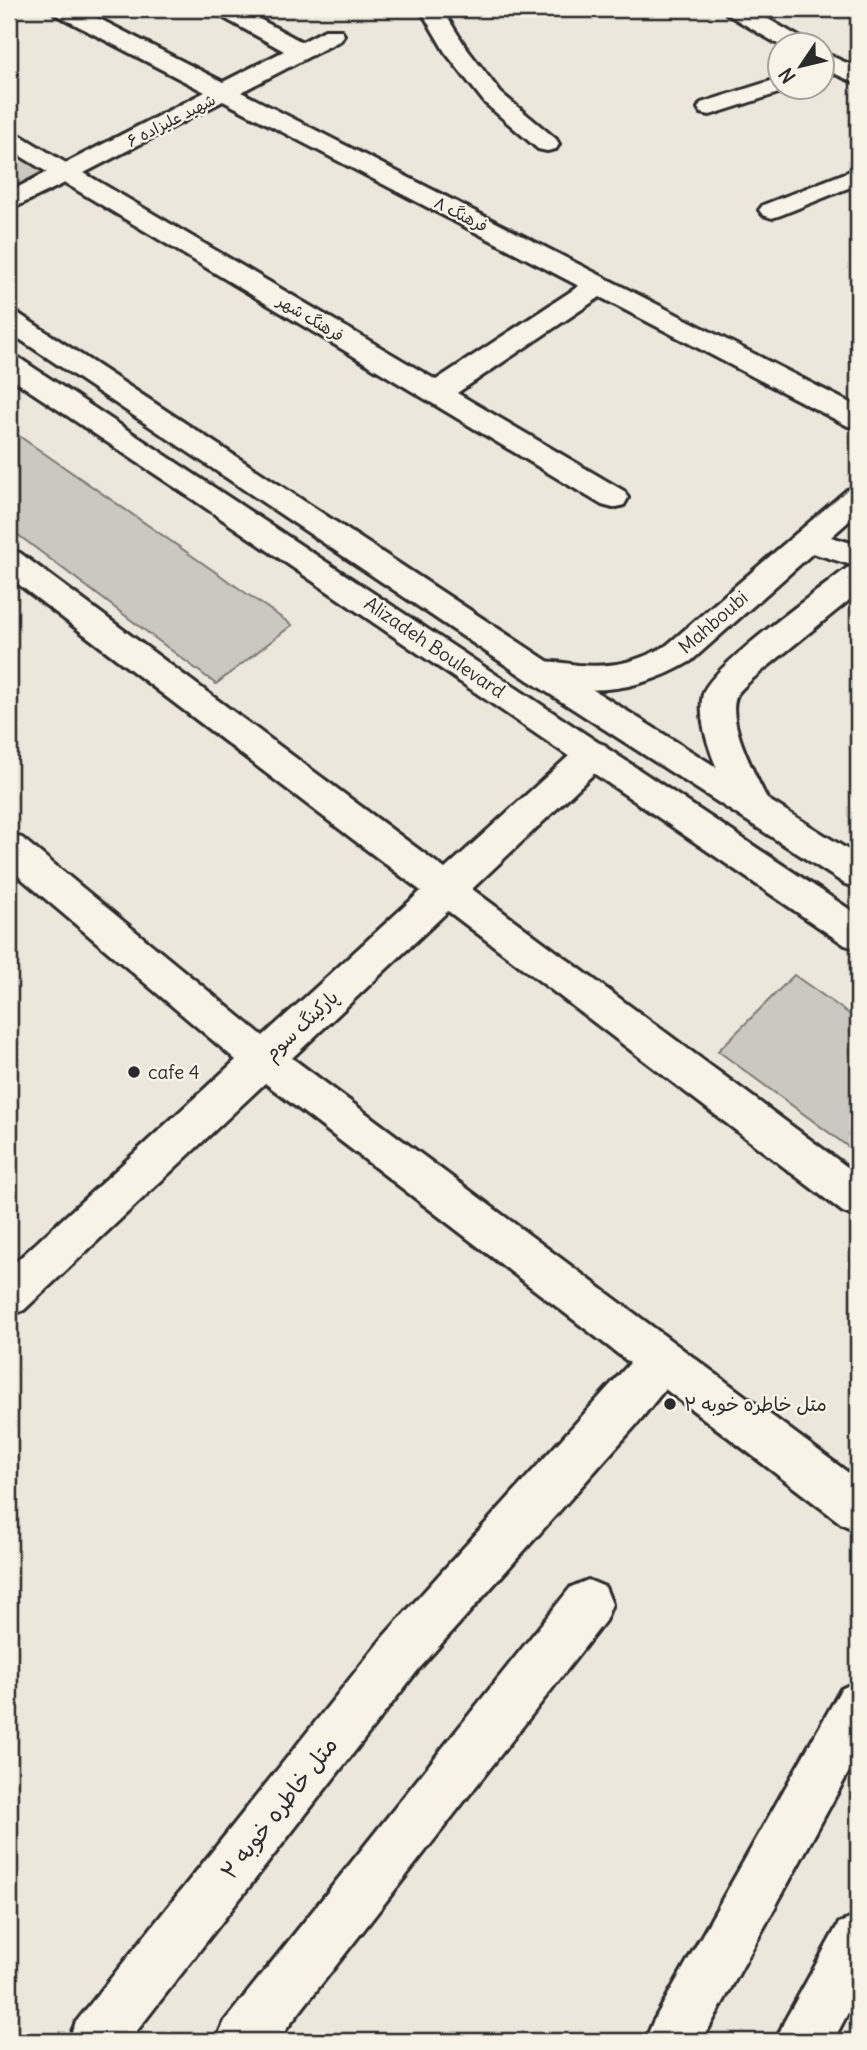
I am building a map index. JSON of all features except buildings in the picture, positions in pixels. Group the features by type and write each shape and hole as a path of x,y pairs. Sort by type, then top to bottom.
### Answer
{"street":[{"name":"فرهنگ ۸","path":"63,9 858,419"},
{"path":"225,9 301,51"},
{"path":"431,9 457,52 493,98 547,144"},
{"path":"735,9 774,32"},
{"name":"شهید علیزاده ۶","path":"9,202 333,35"},
{"path":"836,69 858,77"},
{"path":"710,108 766,89"},
{"name":"فرهنگ شهر","path":"9,139 613,498"},
{"path":"772,210 858,175"},
{"path":"437,393 599,285"},
{"name":"Alizadeh Boulevard","path":"9,320 540,672 858,874"},
{"name":"Alizadeh Boulevard","path":"9,364 858,934"},
{"name":"Mahboubi","path":"540,672 599,678 625,677 655,669 679,653 858,497"},
{"path":"807,541 858,556"},
{"path":"9,561 858,1199"},
{"path":"752,805 724,741 718,712 720,692 739,671 858,576"},
{"name":"پارکینگ سوم","path":"9,1296 593,754"},
{"path":"9,848 264,1060 858,1508"},
{"name":"متل خاطره خوبه ۲","path":"95,2041 401,1653 620,1410 661,1359"},
{"path":"243,2041 588,1604"},
{"path":"672,2041 858,1706"},
{"path":"803,2041 858,1942"}],"shaded area":[{"path":"9,147 51,171 9,193"},
{"path":"9,429 292,625 216,684 9,528"},
{"path":"794,975 858,1020 858,1154 718,1051"}],"place":[{"name":"cafe 4","path":"134,1072"},
{"name":"متل خاطره خوبه ۲","path":"670,1404"}]}
